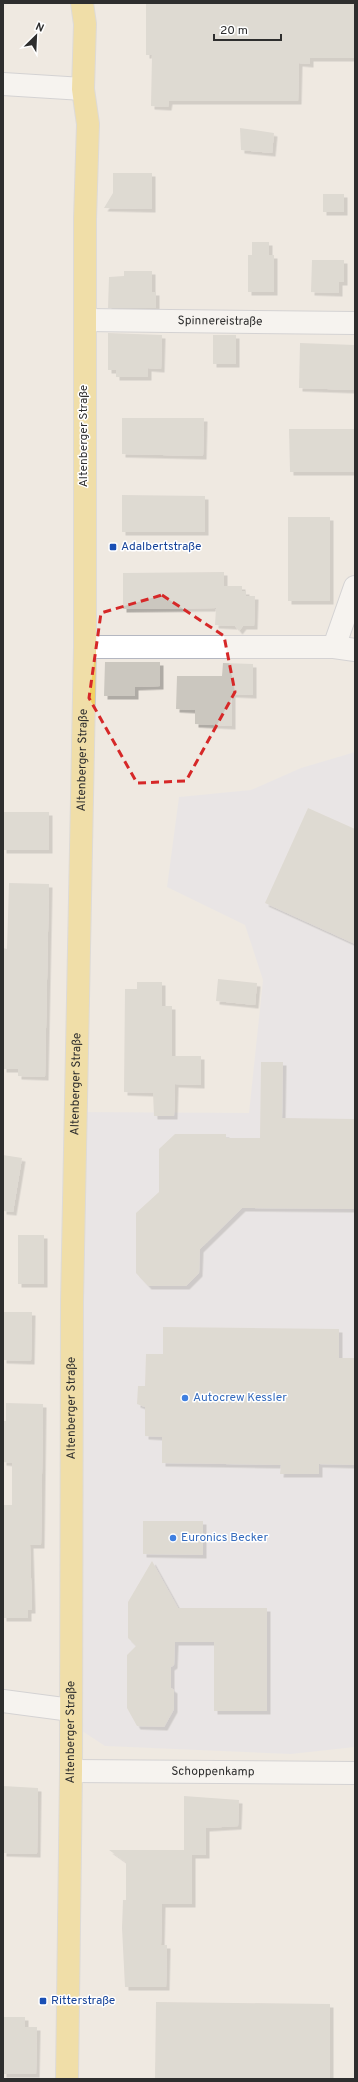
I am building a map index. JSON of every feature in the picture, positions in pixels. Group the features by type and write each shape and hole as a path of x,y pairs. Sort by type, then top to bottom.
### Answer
{"main road":[{"name":"Altenberger Straße","path":"67,2079 71,1771 72,1294 85,647 85,219 88,124 83,89 85,24 82,3"}],"street":[{"path":"3,84 83,89"},
{"name":"Spinnereistraße","path":"85,320 355,324"},
{"path":"334,647 355,586"},
{"path":"85,647 334,647 355,650"},
{"path":"3,1701 71,1710"},
{"name":"Schoppenkamp","path":"71,1771 355,1773"}],"highlighted area":[{"path":"162,595 224,636 235,692 186,781 137,783 89,698 101,613"}],"shaded area":[{"path":"355,752 355,1747 291,1754 105,1746 73,1725 79,1112 249,1113 263,980 245,925 167,887 179,797 251,790 301,768"}],"building":[{"path":"146,3 355,3 355,58 310,58 310,64 299,63 298,101 169,101 168,107 151,106 152,55 146,55"},
{"path":"240,128 274,133 272,153 241,150"},
{"path":"113,173 152,173 152,209 104,208 113,193"},
{"path":"323,194 344,194 344,212 323,212"},
{"path":"252,242 269,242 269,255 274,255 274,292 248,292 248,255 252,255"},
{"path":"312,260 344,260 344,282 339,282 339,293 311,292"},
{"path":"124,271 152,271 152,292 156,292 156,308 108,308 109,277 124,276"},
{"path":"108,333 162,335 161,369 148,368 148,377 116,377 116,370 108,370"},
{"path":"213,335 236,335 236,364 213,364"},
{"path":"300,343 355,345 355,390 299,388"},
{"path":"122,418 204,418 203,456 122,454"},
{"path":"289,429 355,429 355,472 290,472"},
{"path":"122,495 205,496 205,532 122,532"},
{"path":"288,517 330,517 330,601 288,601"},
{"path":"224,572 224,586 242,586 242,591 246,591 246,596 255,596 254,626 243,626 239,631 235,626 215,625 216,608 123,609 123,573"},
{"path":"105,662 160,662 160,686 135,687 135,696 104,696"},
{"path":"223,663 253,664 253,695 232,694 232,726 195,724 195,710 176,709 177,676 222,676"},
{"path":"308,808 355,829 355,944 265,903"},
{"path":"3,812 49,812 49,850 3,850"},
{"path":"9,883 49,884 45,1077 18,1076 18,1069 3,1069 3,948 7,949"},
{"path":"218,979 257,983 255,1005 216,1001"},
{"path":"137,982 162,982 162,1006 172,1006 172,1056 201,1056 201,1085 175,1084 174,1116 154,1116 153,1093 124,1092 125,989 137,989"},
{"path":"261,1062 283,1062 282,1118 355,1119 355,1209 242,1208 200,1249 199,1273 186,1286 148,1286 136,1273 136,1213 159,1192 159,1149 175,1134 226,1134 226,1138 260,1138"},
{"path":"3,1155 22,1158 13,1212 3,1211"},
{"path":"18,1235 44,1235 44,1284 18,1284"},
{"path":"3,1312 32,1312 31,1361 3,1360"},
{"path":"163,1327 339,1329 339,1358 355,1358 355,1465 319,1464 319,1474 280,1474 281,1465 162,1463 162,1437 145,1436 145,1407 137,1404 138,1386 145,1386 146,1354 163,1354"},
{"path":"6,1403 43,1404 41,1545 30,1545 32,1610 28,1610 28,1618 3,1618 3,1505 12,1505 12,1463 3,1462 3,1421 6,1421"},
{"name":"Euronics Becker","path":"143,1521 203,1521 203,1555 143,1554"},
{"path":"152,1561 178,1608 267,1608 267,1711 214,1711 214,1642 175,1642 174,1665 171,1667 171,1688 174,1690 174,1709 164,1727 137,1726 127,1708 127,1655 136,1646 128,1638 128,1602"},
{"path":"3,1786 38,1788 37,1854 3,1853"},
{"path":"184,1796 239,1800 238,1826 206,1828 206,1855 192,1855 192,1904 162,1904 161,1945 167,1945 166,1987 125,1987 122,1928 123,1900 126,1900 126,1862 109,1850 184,1850"},
{"path":"156,2002 330,2004 330,2079 155,2079"},
{"path":"3,2017 25,2017 25,2027 37,2027 36,2074 3,2074"}],"place":[{"name":"Adalbertstraße","path":"113,547"},
{"name":"Autocrew Kessler","path":"185,1398"},
{"name":"Euronics Becker","path":"173,1538"},
{"name":"Ritterstraße","path":"43,2001"}]}
